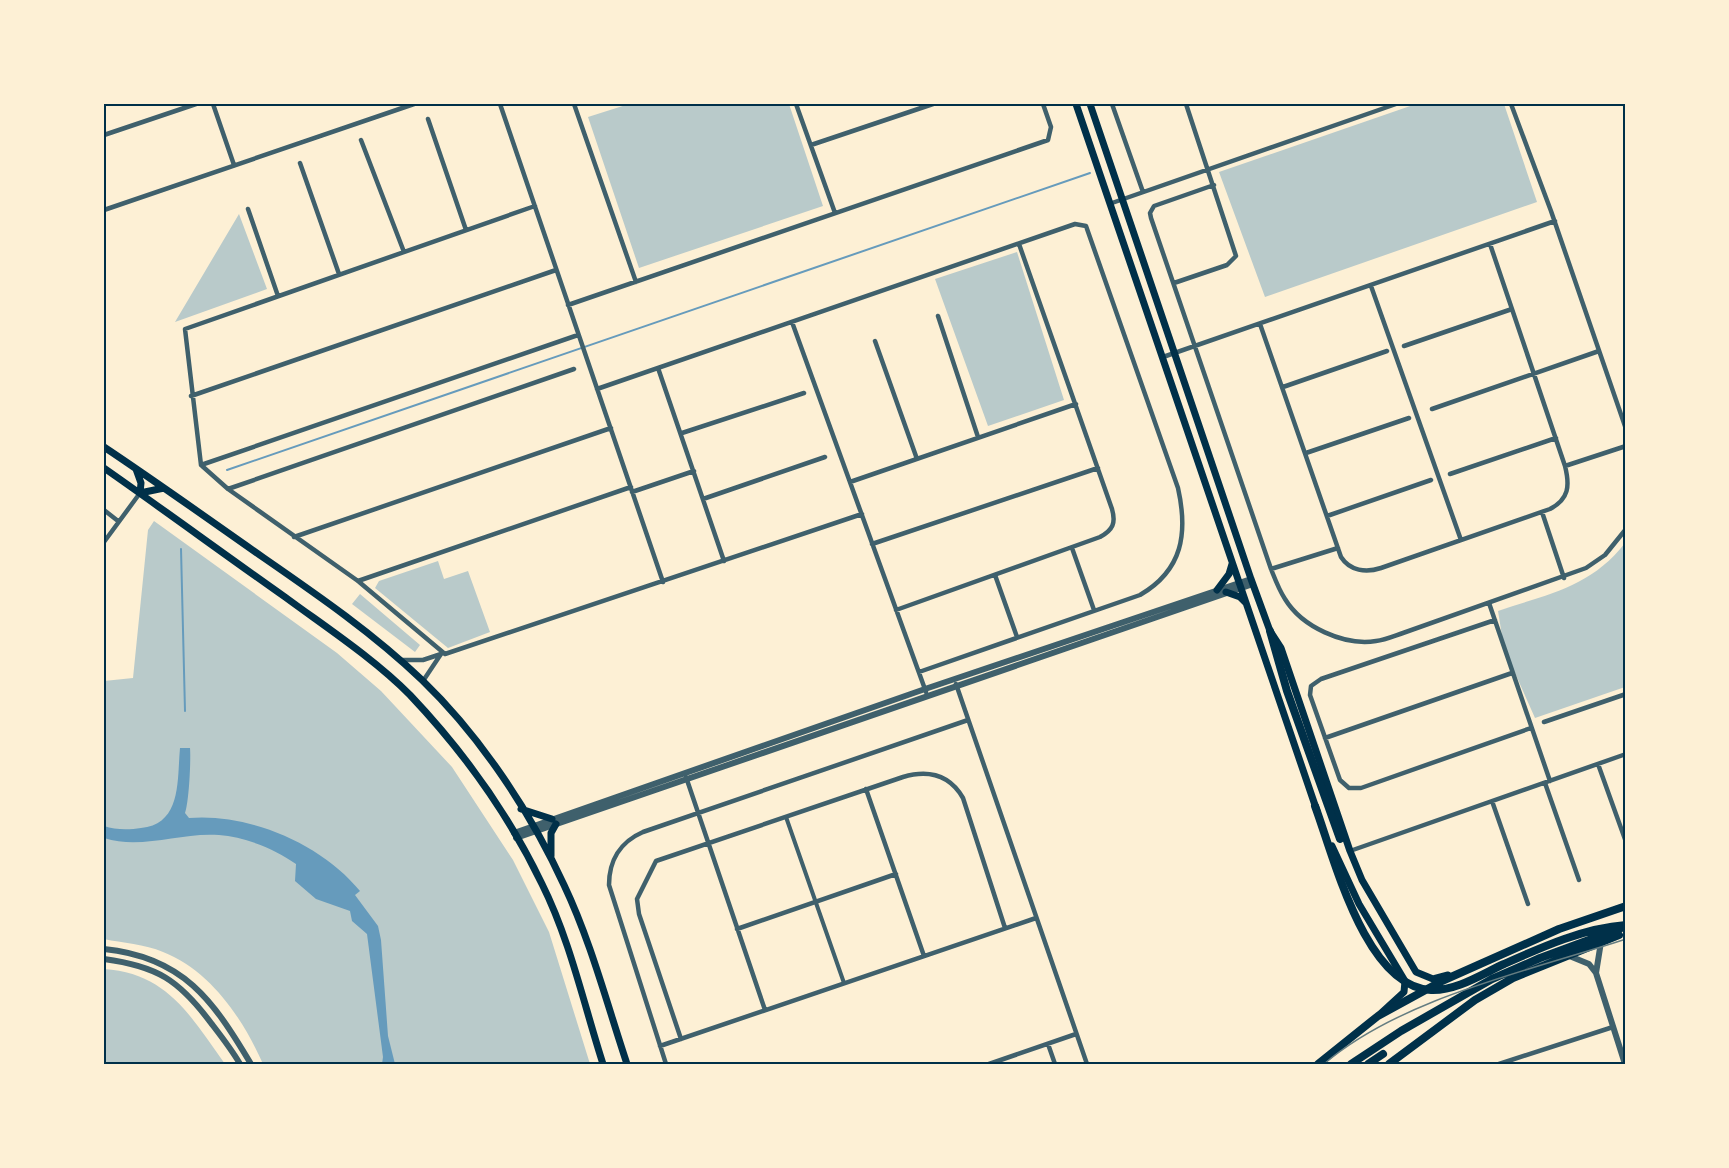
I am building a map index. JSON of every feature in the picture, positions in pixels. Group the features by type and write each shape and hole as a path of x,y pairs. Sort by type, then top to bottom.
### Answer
{"highway":[{"path":"1270,631 1284,681 1340,838"},
{"path":"1315,806 1353,911 1381,961 1401,979 1422,988 1442,989 1464,983 1532,952 1606,926 1626,926"},
{"path":"1318,1065 1378,1016 1473,967 1559,929 1626,906"},
{"path":"1352,1065 1391,1037 1492,978 1540,957 1626,926"},
{"path":"1389,1065 1475,1000 1513,978 1626,932"},
{"path":"1368,1065 1383,1054"}],"main road":[{"path":"1076,104 1112,203 1315,806 1348,884 1405,981 1404,992 1378,1016"},
{"path":"1090,104 1252,581 1270,631 1287,666 1350,851 1377,907 1416,972 1433,979 1473,967"},
{"path":"104,447 318,596 399,659 423,681 482,750 551,858 578,916 627,1065"},
{"path":"104,468 322,624 409,694 466,759 515,835 542,883 557,916 603,1065"},
{"path":"136,469 141,483 140,493"},
{"path":"140,493 164,488"},
{"path":"1217,590 1229,574 1232,564"},
{"path":"1226,592 1240,597 1245,602"},
{"path":"521,808 554,822 551,833 551,858"}],"street":[{"path":"104,135 196,104"},
{"path":"213,104 234,165"},
{"path":"104,210 414,104"},
{"path":"500,104 663,582"},
{"path":"574,104 636,282"},
{"path":"796,104 835,213"},
{"path":"811,145 933,104"},
{"path":"568,305 1048,140 1051,127 1043,104"},
{"path":"1112,104 1143,192"},
{"path":"1174,283 1227,265 1235,260 1237,251 1187,104"},
{"path":"1112,203 1396,104"},
{"path":"1511,104 1555,221 1626,429"},
{"path":"428,119 466,230"},
{"path":"362,140 404,252"},
{"path":"300,163 339,274"},
{"path":"1214,185 1152,209 1151,218 1270,569 1286,600 1304,620 1324,631 1351,640 1375,641 1564,578 1586,568 1605,555 1626,529"},
{"path":"441,654 358,581 228,489 201,465 191,396 185,329 534,206"},
{"path":"248,209 278,296"},
{"path":"1163,357 1555,221"},
{"path":"597,389 1075,224 1086,226 1178,488 1183,513 1179,548 1162,578 1140,595 919,672"},
{"path":"896,610 1072,548 1107,534 1114,523 1098,468 1019,243"},
{"path":"1260,324 1338,548 1345,562 1352,568 1368,571 1542,512 1559,505 1565,498 1569,480 1490,244"},
{"path":"191,396 556,270"},
{"path":"1371,286 1461,540"},
{"path":"1404,346 1512,309"},
{"path":"938,316 978,437"},
{"path":"792,322 926,692"},
{"path":"201,465 578,334"},
{"path":"875,341 917,459"},
{"path":"1283,387 1387,351"},
{"path":"1432,409 1599,351"},
{"path":"658,368 724,561"},
{"path":"228,489 574,369"},
{"path":"682,434 804,393"},
{"path":"850,482 1076,404"},
{"path":"1306,453 1409,418"},
{"path":"294,537 610,428"},
{"path":"1450,474 1556,438"},
{"path":"1565,466 1626,446"},
{"path":"703,499 825,457"},
{"path":"873,544 1098,468"},
{"path":"358,581 632,489 694,471"},
{"path":"1327,516 1431,480"},
{"path":"104,542 140,493"},
{"path":"104,510 118,520"},
{"path":"1542,512 1564,578"},
{"path":"399,659 423,660 441,654 450,654 862,514"},
{"path":"1072,548 1094,610"},
{"path":"1270,569 1338,548"},
{"path":"995,575 1017,637"},
{"path":"956,682 1217,590 1252,581"},
{"path":"515,835 926,692 1226,592 1240,585"},
{"path":"1489,603 1579,880"},
{"path":"1495,620 1321,679 1311,686 1310,695 1340,780 1349,788 1361,788 1531,729"},
{"path":"423,681 441,654"},
{"path":"1325,738 1512,673"},
{"path":"956,682 1087,1065"},
{"path":"1544,722 1626,694"},
{"path":"666,1065 614,909 609,876 615,857 634,836 968,720"},
{"path":"1350,851 1626,754"},
{"path":"1598,764 1626,842"},
{"path":"681,1039 639,914 637,899 656,861 707,842 921,772 958,789 967,808 1005,928"},
{"path":"686,776 765,1010"},
{"path":"866,789 924,956"},
{"path":"1492,801 1528,904"},
{"path":"786,816 844,983"},
{"path":"737,929 896,874"},
{"path":"660,1046 1036,918"},
{"path":"1596,974 1601,942"},
{"path":"104,949 127,951 160,963 186,976 202,994 251,1065"},
{"path":"1567,955 1589,964 1596,974 1625,1065"},
{"path":"104,959 130,962 176,983 189,994 240,1065"},
{"path":"1499,1065 1613,1027"},
{"path":"989,1065 1076,1034"},
{"path":"1048,1044 1055,1065"}],"shaded area":[{"path":"629,104 789,104 823,206 639,268 588,117"},
{"path":"1416,104 1504,104 1537,202 1265,297 1219,172"},
{"path":"239,214 267,289 175,322"},
{"path":"1017,252 1064,400 988,426 935,279"},
{"path":"154,521 337,653 381,691 452,767 513,860 549,932 590,1064 263,1064 246,1030 224,998 196,971 180,960 156,949 104,939 104,681 133,678 148,530"},
{"path":"1625,543 1625,687 1535,718 1504,648 1498,611 1551,594 1583,579 1612,558"},
{"path":"438,561 444,579 468,571 490,632 448,648 375,588 379,581"},
{"path":"360,594 420,645 415,652 352,604"},
{"path":"104,969 126,972 161,988 189,1014 225,1064 104,1064"}],"water":[{"path":"180,748 190,748 188,800 185,813 189,818 236,821 283,835 326,859 360,891 355,895 378,926 381,940 388,1036 395,1064 382,1064 367,934 352,921 350,911 316,899 295,881 296,864 279,853 229,836 190,836 147,842 104,838 104,826 136,829 154,825 164,818 175,798"}],"waterway":[{"path":"227,470 1090,173"},
{"path":"181,549 185,711"}],"tram line":[{"path":"1324,1064 1355,1041 1390,1021 1428,1004 1508,975 1626,939"}]}
